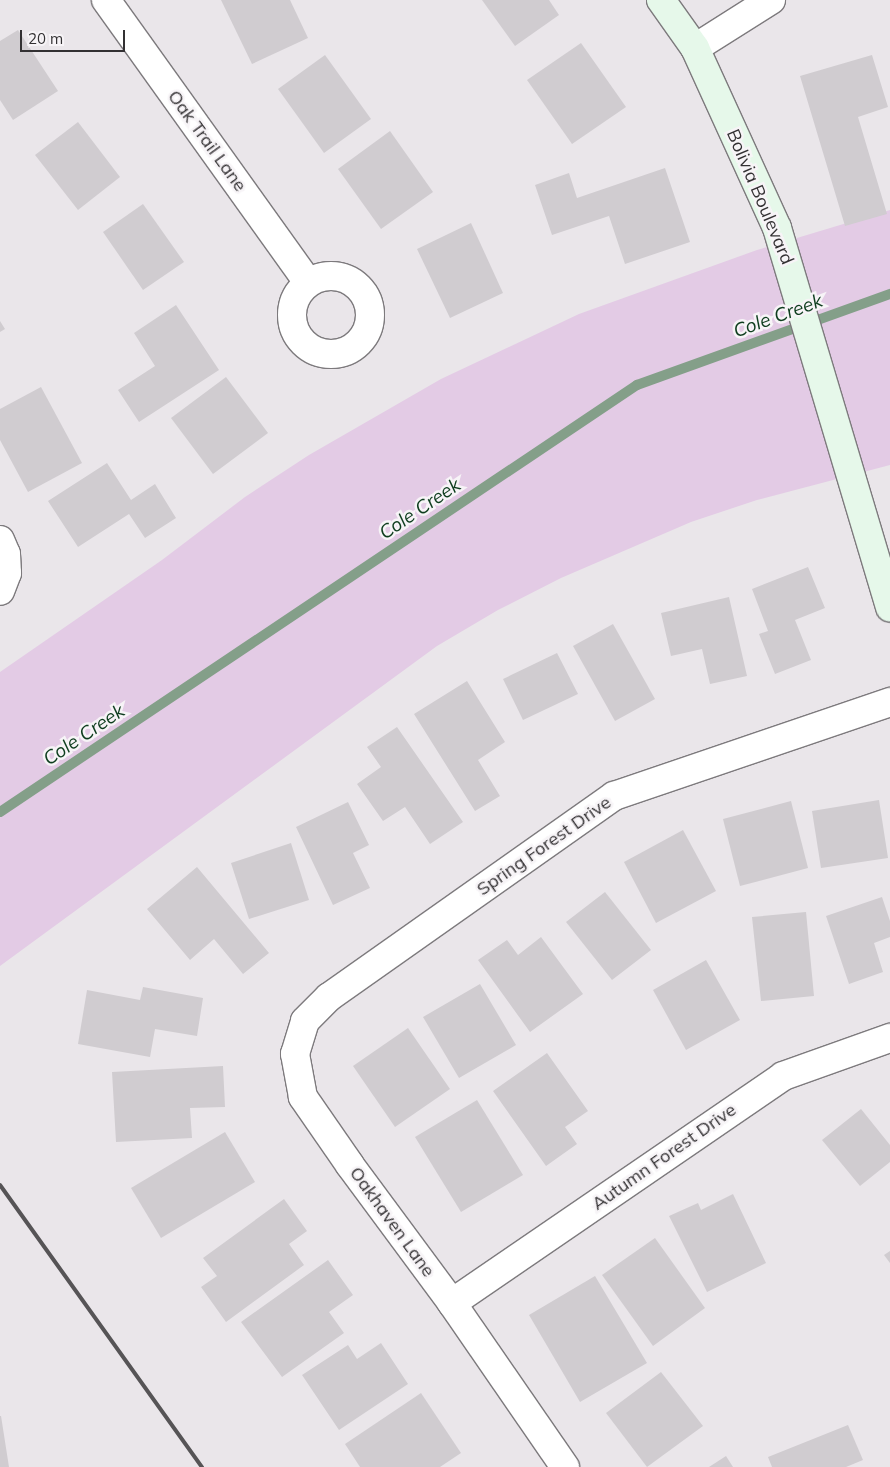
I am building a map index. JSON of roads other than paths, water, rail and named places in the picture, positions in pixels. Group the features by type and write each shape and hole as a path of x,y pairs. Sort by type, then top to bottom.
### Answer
{"street":[{"name":"Oak Trail Lane","path":"106,0 308,282"},
{"name":"Bolivia Boulevard","path":"661,0 695,48 777,228 796,286 890,608"},
{"path":"695,48 772,0"},
{"path":"0,540 6,554 6,573 0,591"},
{"name":"Spring Forest Drive","path":"358,977 614,796 890,702"},
{"name":"Oakhaven Lane","path":"358,977 329,997 305,1021 295,1054 304,1096 350,1165 452,1303 565,1467"},
{"name":"Autumn Forest Drive","path":"452,1303 783,1076 890,1038"}],"waterway":[{"name":"Cole Creek","path":"0,812 637,385 890,294"}],"railway":[{"path":"0,1185 202,1467"}]}
